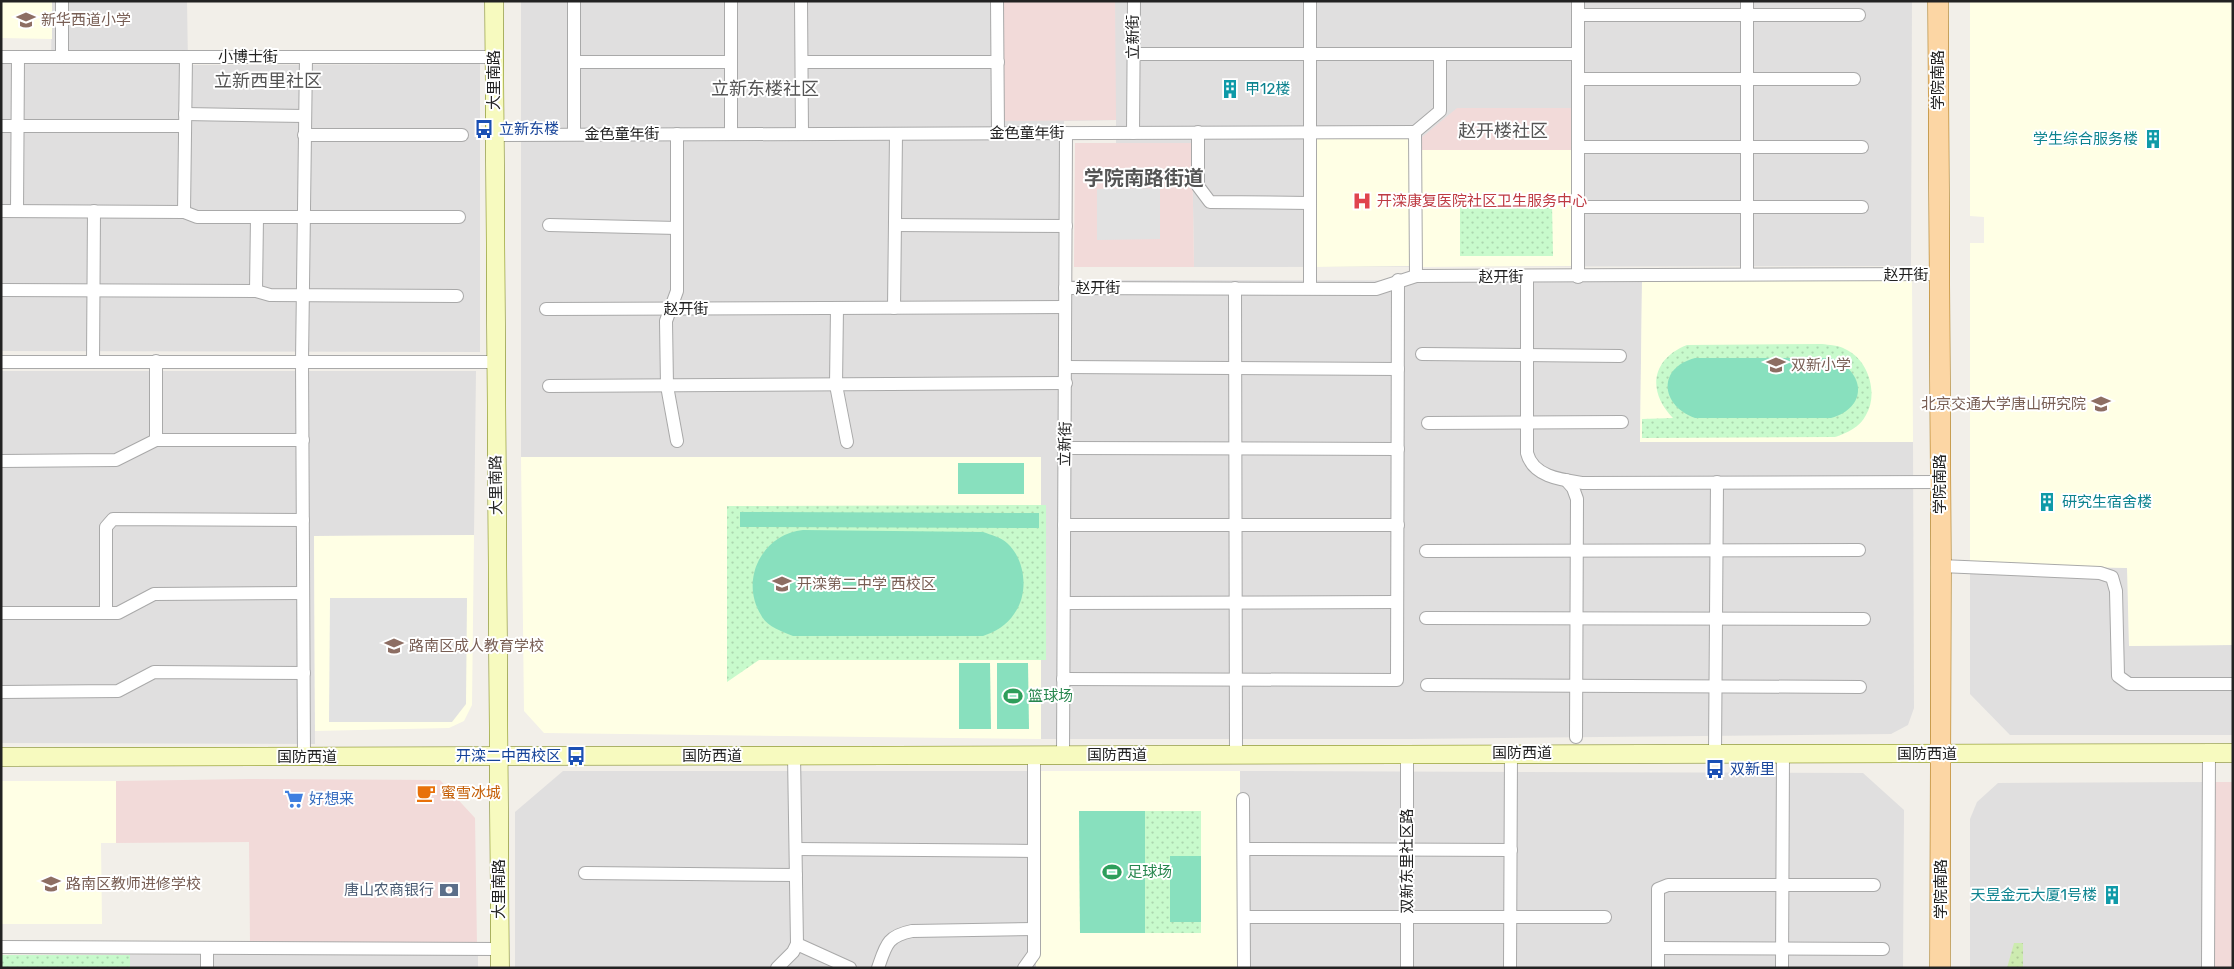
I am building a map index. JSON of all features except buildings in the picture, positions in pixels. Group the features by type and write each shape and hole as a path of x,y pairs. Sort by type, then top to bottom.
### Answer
{"main road":[{"name":"学院南路","path":"1938,1 1941,566 1940,968"}],"street":[{"path":"62,1 62,56"},
{"name":"大里南路","path":"494,1 500,968"},
{"path":"574,1 574,134"},
{"path":"731,1 731,134"},
{"path":"801,1 802,134"},
{"path":"998,1 998,133"},
{"name":"立新街","path":"1133,132 1134,1"},
{"path":"1310,1 1310,288"},
{"path":"1578,1 1578,277"},
{"path":"1747,1 1747,274"},
{"path":"1578,15 1859,15"},
{"path":"1133,54 1578,54"},
{"path":"1416,276 1415,132 1440,110 1440,54"},
{"name":"小博士街","path":"1,56 494,57"},
{"path":"16,211 18,56"},
{"path":"184,212 186,56"},
{"path":"304,757 302,361 306,56"},
{"path":"574,62 731,62"},
{"path":"802,62 998,62"},
{"path":"1578,78 1854,78"},
{"path":"1,126 305,116"},
{"path":"1198,132 1198,186 1210,202 1310,203"},
{"name":"金色童年街","path":"494,134 1415,132"},
{"name":"立新街","path":"1063,756 1066,133"},
{"path":"304,134 462,134"},
{"path":"677,134 677,291 666,321 667,386 677,441"},
{"path":"894,308 896,134"},
{"path":"1578,147 1862,147"},
{"path":"1578,207 1862,207"},
{"path":"1,211 184,212 197,217 257,218 459,217"},
{"path":"93,362 94,212"},
{"path":"256,291 257,218"},
{"path":"549,226 677,228"},
{"path":"895,226 1066,226"},
{"name":"赵开街","path":"1066,288 1376,289 1398,280 1416,276 1578,277 1747,274 1939,274"},
{"path":"1527,277 1527,453 1530,463 1542,473 1583,483 1940,482"},
{"path":"1063,679 1397,680 1398,280"},
{"path":"1235,288 1236,755"},
{"path":"1,290 256,291 270,295 457,296"},
{"name":"赵开街","path":"546,309 1066,307"},
{"path":"837,308 836,385 846,442"},
{"path":"1422,354 1620,356"},
{"path":"156,361 156,440"},
{"path":"1,362 495,362"},
{"path":"1065,367 1398,369"},
{"path":"548,386 1066,383"},
{"path":"1428,423 1622,422"},
{"path":"1,460 116,460 156,440 302,440"},
{"path":"1064,448 1398,449"},
{"path":"1566,480 1573,488 1577,499 1576,737"},
{"path":"1715,753 1717,482"},
{"path":"106,613 106,527 113,519 303,520"},
{"path":"1064,525 1398,525"},
{"path":"1426,551 1859,550"},
{"path":"1941,566 2100,573 2112,576 2116,591 2118,676 2129,684 2233,684"},
{"path":"1,613 118,613 154,594 303,593"},
{"path":"1064,603 1398,602"},
{"path":"1426,618 1864,619"},
{"path":"1,692 118,691 154,672 304,673"},
{"path":"1427,685 1860,686"},
{"path":"1510,968 1511,753"},
{"path":"1782,968 1783,753"},
{"path":"2208,968 2209,753"},
{"name":"国防西道","path":"1,757 2233,753"},
{"name":"双新东里社区路","path":"1407,754 1407,968"},
{"path":"777,968 793,952 797,944 794,756"},
{"path":"1024,968 1034,954 1034,756"},
{"path":"1244,800 1244,968"},
{"path":"796,849 1034,851"},
{"path":"1244,849 1510,850"},
{"path":"585,873 796,875"},
{"path":"1658,968 1658,889 1668,885 1874,885"},
{"path":"1244,917 1605,917"},
{"path":"878,968 888,942 897,934 912,931 1034,929"},
{"path":"797,944 850,968"},
{"path":"1,947 499,949"},
{"path":"207,968 208,948"},
{"path":"1658,948 1882,949"}],"shaded area":[{"name":"新华西道小学","path":"1,1 52,1 52,39 1,38"},
{"path":"52,1 187,1 188,65 480,64 480,352 1,351 1,63 51,63"},
{"path":"521,1 1912,1 1911,266 1194,267 1192,143 1116,143 1116,120 1064,121 1064,280 1642,281 1640,442 1913,442 1914,708 1908,725 1891,734 1410,739 1041,739 1041,457 521,457"},
{"path":"1002,1 1115,1 1116,120 1003,121"},
{"name":"北京交通大学唐山研究院","path":"1970,1 2233,1 2233,645 2129,646 2127,568 1970,564 1970,243 1984,243 1984,217 1970,216"},
{"path":"1457,108 1572,108 1572,150 1421,150 1421,138"},
{"name":"开滦康复医院社区卫生服务中心","path":"1410,135 1411,266 1314,267 1313,136"},
{"path":"1075,143 1192,143 1194,267 1074,267"},
{"path":"1421,150 1572,150 1572,266 1421,267"},
{"path":"1160,188 1160,239 1097,240 1097,189"},
{"name":"双新小学","path":"1642,281 1912,281 1913,442 1640,442"},
{"path":"1,371 476,371 474,535 314,536 315,744 1,743"},
{"name":"开滦第二中学 西校区","path":"521,457 1041,457 1041,739 544,733 524,711"},
{"name":"路南区成人教育学校","path":"474,535 472,705 464,721 449,728 315,731 314,536"},
{"path":"1970,564 2128,568 2129,646 2233,645 2233,735 2010,735 1970,694"},
{"path":"330,598 467,598 466,704 452,722 329,722"},
{"path":"563,771 1036,771 1036,968 515,968 515,812"},
{"path":"1036,771 1240,771 1240,968 1036,968"},
{"path":"1240,771 1863,773 1904,810 1903,968 1240,968"},
{"path":"249,779 440,780 475,818 477,945 250,944 249,842 116,843 116,781"},
{"name":"路南区教师进修学校","path":"1,781 116,781 116,843 101,843 102,924 1,924"},
{"path":"2207,782 2207,968 1970,968 1970,819 1977,802 1998,783"},
{"path":"2207,782 2233,782 2233,968 2207,968"},
{"path":"478,954 478,968 1,968 1,955"}],"green space":[{"path":"1460,204 1552,204 1553,256 1460,256"},
{"path":"1687,345 1834,345 1853,354 1860,360 1869,378 1871,387 1870,406 1860,423 1848,431 1835,437 1642,438 1642,419 1673,418 1659,398 1657,377 1660,367 1675,351"},
{"path":"1695,358 1831,358 1851,371 1858,389 1857,398 1852,406 1843,413 1831,418 1695,418 1683,412 1675,405 1668,387 1669,378 1674,370 1683,363"},
{"path":"958,463 1024,463 1024,494 958,494"},
{"path":"1046,505 1046,660 759,660 727,682 727,506"},
{"path":"740,512 1039,513 1039,528 740,527"},
{"path":"803,530 983,532 1002,539 1018,558 1023,577 1022,597 1019,606 1008,622 983,636 793,636 767,623 761,615 755,601 754,573 766,549 776,540 789,533"},
{"name":"篮球场","path":"959,663 990,663 991,729 959,729"},
{"name":"篮球场","path":"997,663 1028,663 1029,729 997,729"},
{"path":"1079,811 1201,811 1201,933 1080,933"},
{"name":"足球场","path":"1079,811 1145,811 1145,933 1080,933"},
{"path":"1170,856 1201,856 1201,922 1170,922"},
{"path":"2014,943 2023,943 2023,968 2007,968"},
{"path":"1,955 130,955 130,968 1,968"}],"place":[{"name":"新华西道小学","path":"26,20"},
{"name":"甲12楼","path":"1230,89"},
{"name":"立新东楼","path":"484,129"},
{"name":"学生综合服务楼","path":"2153,139"},
{"name":"开滦康复医院社区卫生服务中心","path":"1362,201"},
{"name":"双新小学","path":"1776,365"},
{"name":"北京交通大学唐山研究院","path":"2101,404"},
{"name":"研究生宿舍楼","path":"2047,502"},
{"name":"开滦第二中学 西校区","path":"782,584"},
{"name":"路南区成人教育学校","path":"394,646"},
{"name":"篮球场","path":"1013,696"},
{"name":"开滦二中西校区","path":"576,756"},
{"name":"双新里","path":"1715,769"},
{"name":"蜜雪冰城","path":"426,793"},
{"name":"好想来","path":"294,799"},
{"name":"足球场","path":"1112,872"},
{"name":"路南区教师进修学校","path":"51,884"},
{"name":"唐山农商银行","path":"449,890"},
{"name":"天昱金元大厦1号楼","path":"2112,895"}],"district":[{"name":"立新西里社区","path":"268,81"},
{"name":"立新东楼社区","path":"765,89"},
{"name":"赵开楼社区","path":"1503,131"},
{"name":"学院南路街道","path":"1144,178"}]}
